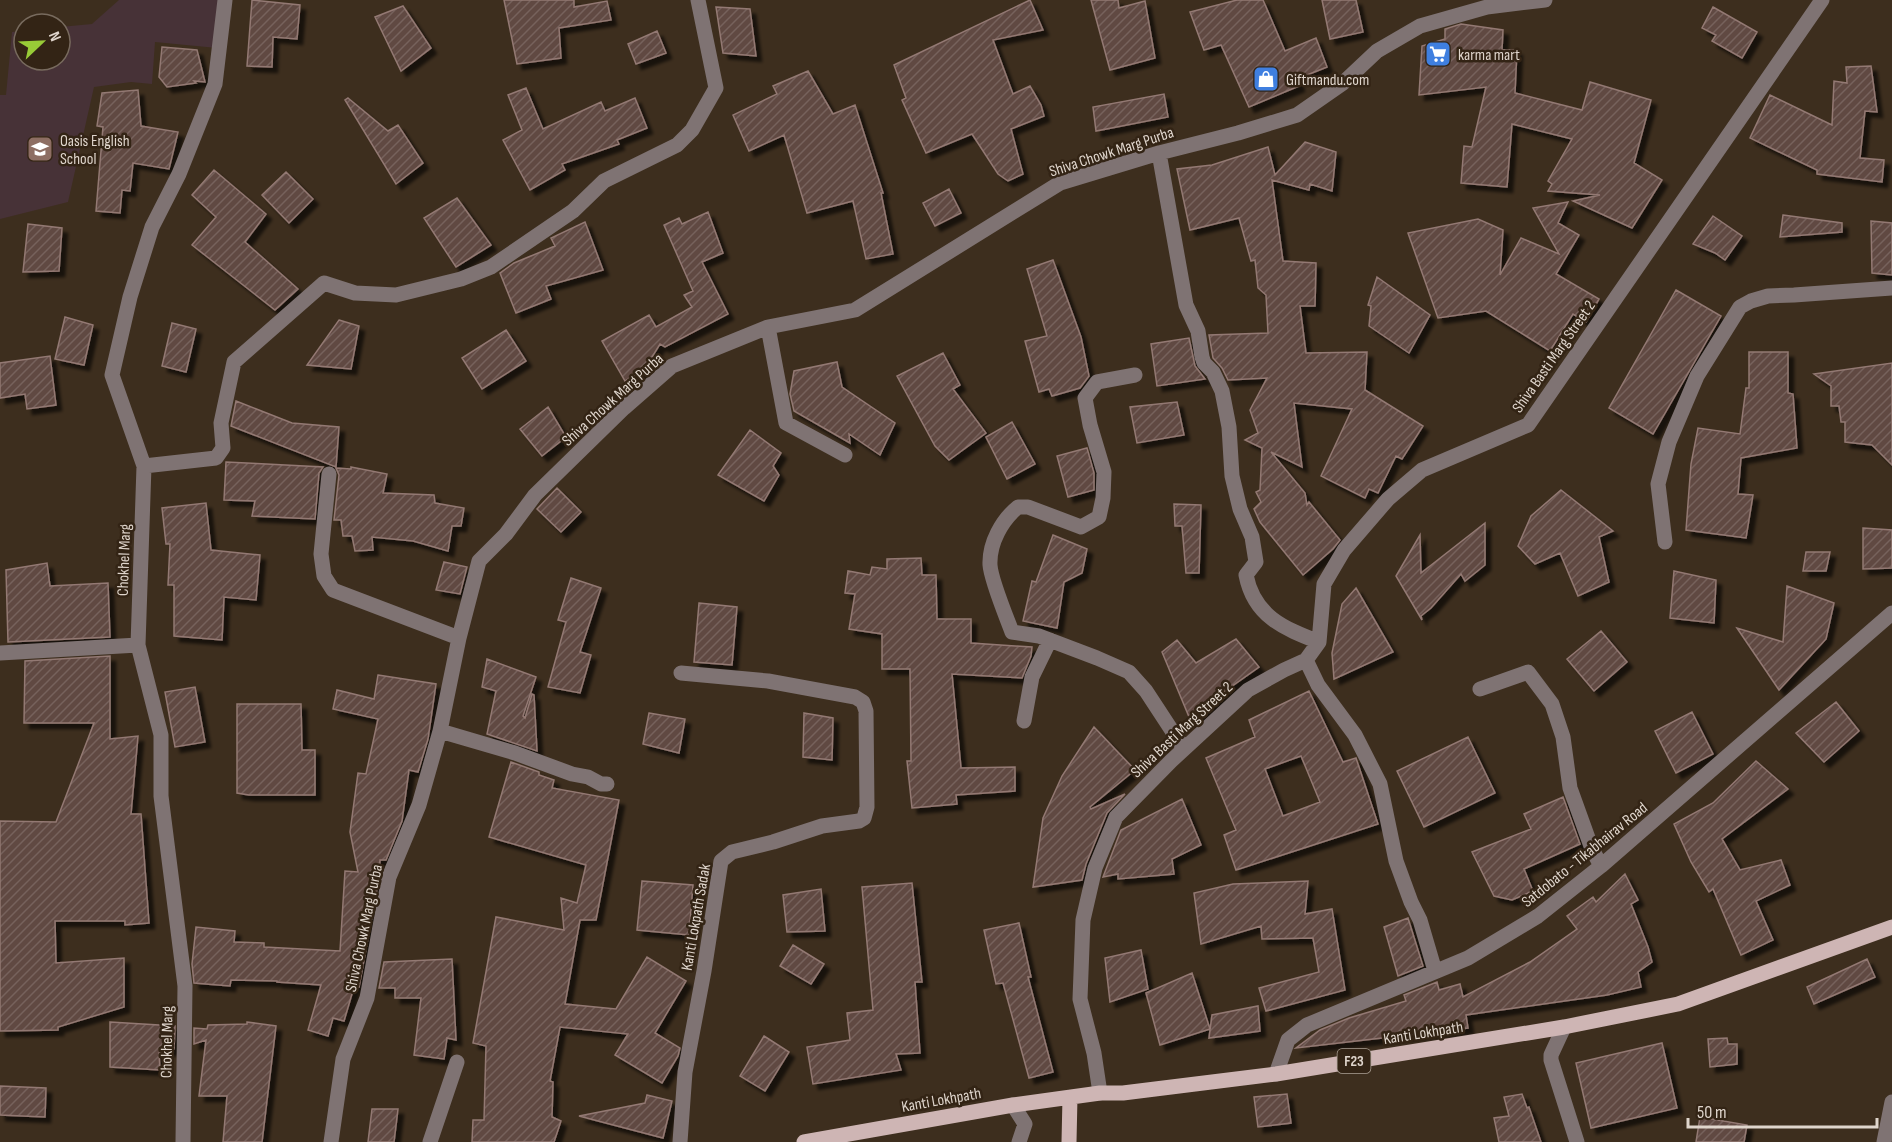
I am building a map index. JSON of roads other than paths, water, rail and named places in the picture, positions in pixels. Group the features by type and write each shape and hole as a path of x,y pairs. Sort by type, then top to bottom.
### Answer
{"main road":[{"name":"Kanti Lokhpath","path":"804,1142 1013,1105 1276,1074 1564,1027 1677,1004 1892,927"},
{"path":"1069,1142 1070,1097"}],"street":[{"name":"Chokhel Marg","path":"183,1142 185,986 161,796 161,735 138,645 144,466 112,375 130,297 152,227 179,174 215,84 225,0"},
{"path":"144,466 216,458 223,448 221,423 234,362 324,283 355,293 396,295 461,279 491,267 573,211 604,181 677,145 692,130 716,88 698,0"},
{"name":"Shiva Chowk Marg Purba","path":"331,1142 343,1059 367,998 389,877 419,805 440,731 459,638 479,561 506,534 535,495 624,408 672,366 768,327 855,310 1060,183 1297,115 1343,82 1377,51 1420,26 1487,7 1545,0"},
{"name":"Shiva Basti Marg Street 2","path":"1100,1093 1094,1053 1080,999 1083,920 1095,868 1116,817 1184,749 1248,690 1306,660 1318,642 1324,584 1344,550 1388,499 1422,470 1528,426 1822,0"},
{"path":"1159,153 1186,305 1198,331 1204,363 1213,372 1222,391 1229,427 1232,476 1240,509 1252,537 1256,562 1246,575 1248,587 1263,612 1291,631 1318,642"},
{"path":"1665,542 1658,484 1669,442 1697,376 1740,308 1751,301 1768,296 1892,288"},
{"path":"768,327 786,423 845,455"},
{"path":"1135,375 1097,382 1085,398 1090,425 1104,472 1103,498 1099,518 1081,527 1028,507 1017,507 998,531 990,555 990,567 1012,632 1039,636 1129,672 1146,691 1184,749"},
{"path":"329,474 321,554 324,576 333,590 459,638"},
{"name":"Satdobato - Tikabhairav Road","path":"1276,1074 1288,1040 1307,1025 1468,958 1538,916 1601,866 1892,613"},
{"path":"1024,721 1032,677 1050,640"},
{"path":"0,653 138,645"},
{"path":"1306,660 1318,685 1355,735 1380,784 1396,861 1420,920 1436,971"},
{"path":"1480,689 1528,672 1552,704 1563,736 1570,788 1592,849 1601,866"},
{"name":"Kanti Lokpath Sadak","path":"680,1142 686,1072 721,861 732,852 822,826 859,821 864,818 867,807 866,711 863,702 855,697 768,681 681,673"},
{"path":"440,731 500,748 572,774 588,777 601,784 607,784"},
{"path":"1564,1027 1551,1055 1551,1060 1577,1142"},
{"path":"430,1142 457,1062"},
{"path":"1884,1142 1892,1102"},
{"path":"1013,1105 1025,1124 1019,1142"}],"place":[{"name":"karma mart","path":"1438,54"},
{"name":"Giftmandu.com","path":"1266,79"},
{"name":"Oasis English School","path":"40,149"}]}
